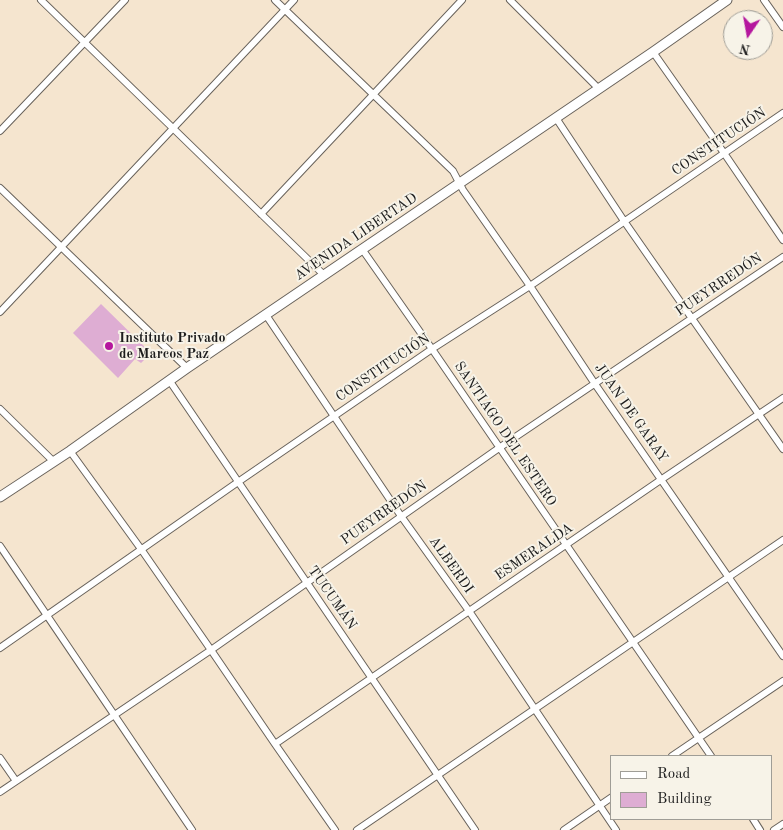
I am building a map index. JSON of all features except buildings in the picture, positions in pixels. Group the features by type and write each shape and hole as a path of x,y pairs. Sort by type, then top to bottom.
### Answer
{"main road":[{"name":"AVENIDA LIBERTAD","path":"0,497 70,451 186,368 727,0"}],"street":[{"path":"41,0 324,275"},
{"path":"0,131 125,0"},
{"name":"JUAN DE GARAY","path":"276,0 453,171 459,184 595,384 783,656"},
{"path":"0,312 294,0"},
{"path":"261,214 462,0"},
{"path":"510,0 598,88"},
{"path":"764,0 783,27"},
{"path":"653,52 783,240"},
{"name":"CONSTITUCIÓN","path":"0,648 432,349 530,286 783,113"},
{"path":"556,118 624,221 783,449"},
{"path":"0,188 186,368"},
{"name":"SANTIAGO DEL ESTERO","path":"362,249 710,755"},
{"name":"PUEYRREDÓN","path":"0,792 211,650 499,448 783,257"},
{"name":"ALBERDI","path":"266,315 401,516 469,611 616,830"},
{"name":"TUCUMÁN","path":"169,380 475,830"},
{"name":"ESMERALDA","path":"274,744 783,398"},
{"path":"0,409 53,461"},
{"path":"70,451 141,549 335,830"},
{"path":"356,830 783,540"},
{"path":"0,546 192,830"},
{"path":"673,755 783,681"},
{"path":"0,758 16,781"},
{"path":"564,830 610,798"},
{"path":"774,830 783,824"}],"place":[{"name":"Instituto Privado de Marcos Paz","path":"109,346"}]}
